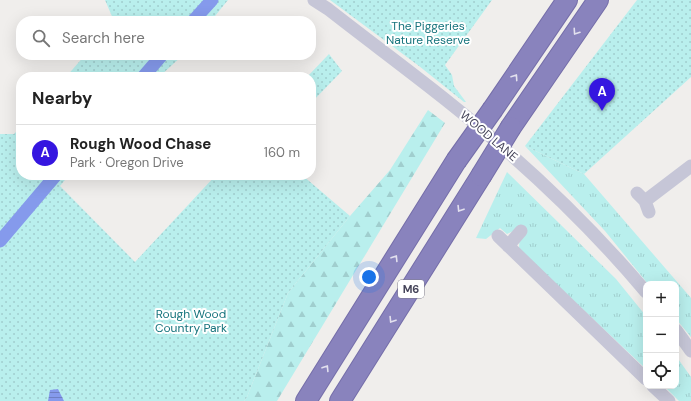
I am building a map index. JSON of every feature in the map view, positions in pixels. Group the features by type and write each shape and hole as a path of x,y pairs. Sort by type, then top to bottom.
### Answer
{"highway":[{"name":"M6","path":"306,401 456,161 568,0"},
{"name":"M6","path":"340,401 511,127 598,0"}],"street":[{"name":"WOOD LANE","path":"314,0 328,9 450,103 508,152 601,240 643,289"},
{"path":"643,202 691,166"},
{"path":"508,246 521,231"},
{"path":"498,236 643,376"},
{"path":"679,334 691,351"},
{"path":"656,389 669,401"}],"green space":[{"path":"105,0 228,0 215,16 112,16"},
{"name":"The Piggeries Nature Reserve","path":"330,0 492,0 445,65 452,75 454,86 466,102 464,102 419,66"},
{"path":"637,0 691,0 691,77 584,174 525,146"},
{"path":"329,54 342,71 316,98 316,72 312,72"},
{"path":"81,60 178,60 164,72 70,72"},
{"path":"428,110 445,123 277,401 244,401 247,397 288,293 350,216 390,170"},
{"name":"Rough Wood Country Park","path":"16,132 16,180 65,180 60,186 135,262 211,180 308,180 350,216 288,293 247,397 244,401 0,401 0,134 14,134"},
{"path":"525,146 584,174 676,281 646,281 605,231"},
{"path":"507,172 616,279 643,312 643,366 519,249 520,228 507,234 500,228 486,239 476,238"},
{"path":"679,284 691,298 691,337 679,323"},
{"path":"679,360 691,377 691,401 679,401 667,389 679,389"}],"water":[{"path":"58,389 64,401 48,401 50,390"}],"waterway":[{"path":"198,16 212,0"},
{"path":"147,72 158,60"},
{"path":"0,241 52,180"}],"place":[{"name":"Rough Wood Chase","path":"602,111"}]}
